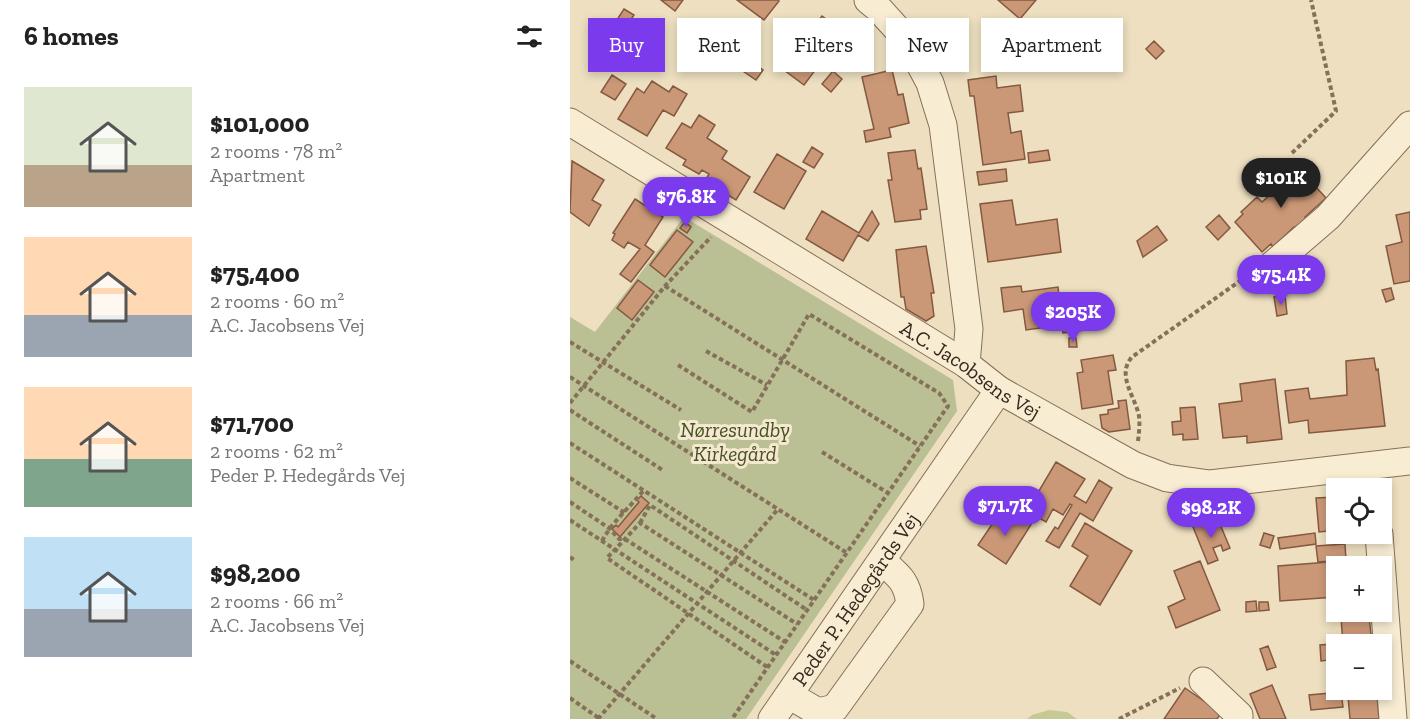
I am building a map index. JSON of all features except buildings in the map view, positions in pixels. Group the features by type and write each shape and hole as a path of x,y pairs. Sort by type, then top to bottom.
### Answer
{"street":[{"path":"868,0 907,40 930,83 943,126 969,329 966,364"},
{"name":"A.C. Jacobsens Vej","path":"570,122 966,364 999,390 1133,465 1167,478 1210,484 1375,477 1410,461"},
{"path":"1263,273 1328,217 1410,125"},
{"name":"Peder P. Hedegårds Vej","path":"772,719 999,390"},
{"path":"1380,544 1393,719"},
{"path":"789,695 818,712 835,708 910,604 903,580 882,561"},
{"path":"1203,681 1239,715 1239,719"}],"path":[{"path":"1292,153 1336,111 1311,0"},
{"path":"570,403 665,286 729,219"},
{"path":"1133,465 1139,436 1139,417 1125,375 1126,364 1132,357 1250,274 1263,273"},
{"path":"665,286 920,446"},
{"path":"678,365 752,411 809,314 939,393 948,406 732,719"},
{"path":"570,342 681,410"},
{"path":"706,351 767,385"},
{"path":"570,377 847,553"},
{"path":"570,411 664,471"},
{"path":"570,443 814,600"},
{"path":"822,452 888,493"},
{"path":"570,478 625,513"},
{"path":"602,541 609,528 644,490"},
{"path":"570,502 609,528 619,539 625,538 785,642"},
{"path":"767,668 607,558 640,523 650,505 807,610"},
{"path":"570,698 599,718 777,509"},
{"path":"570,520 776,655"},
{"path":"640,523 797,624"},
{"path":"570,661 657,719"},
{"path":"1119,719 1194,681 1203,681"}],"green space":[{"name":"Nørresundby Kirkegård","path":"684,217 953,380 957,411 746,719 570,719 570,317 595,332"},
{"path":"1049,710 1067,712 1077,719 1027,719 1032,715"}]}
